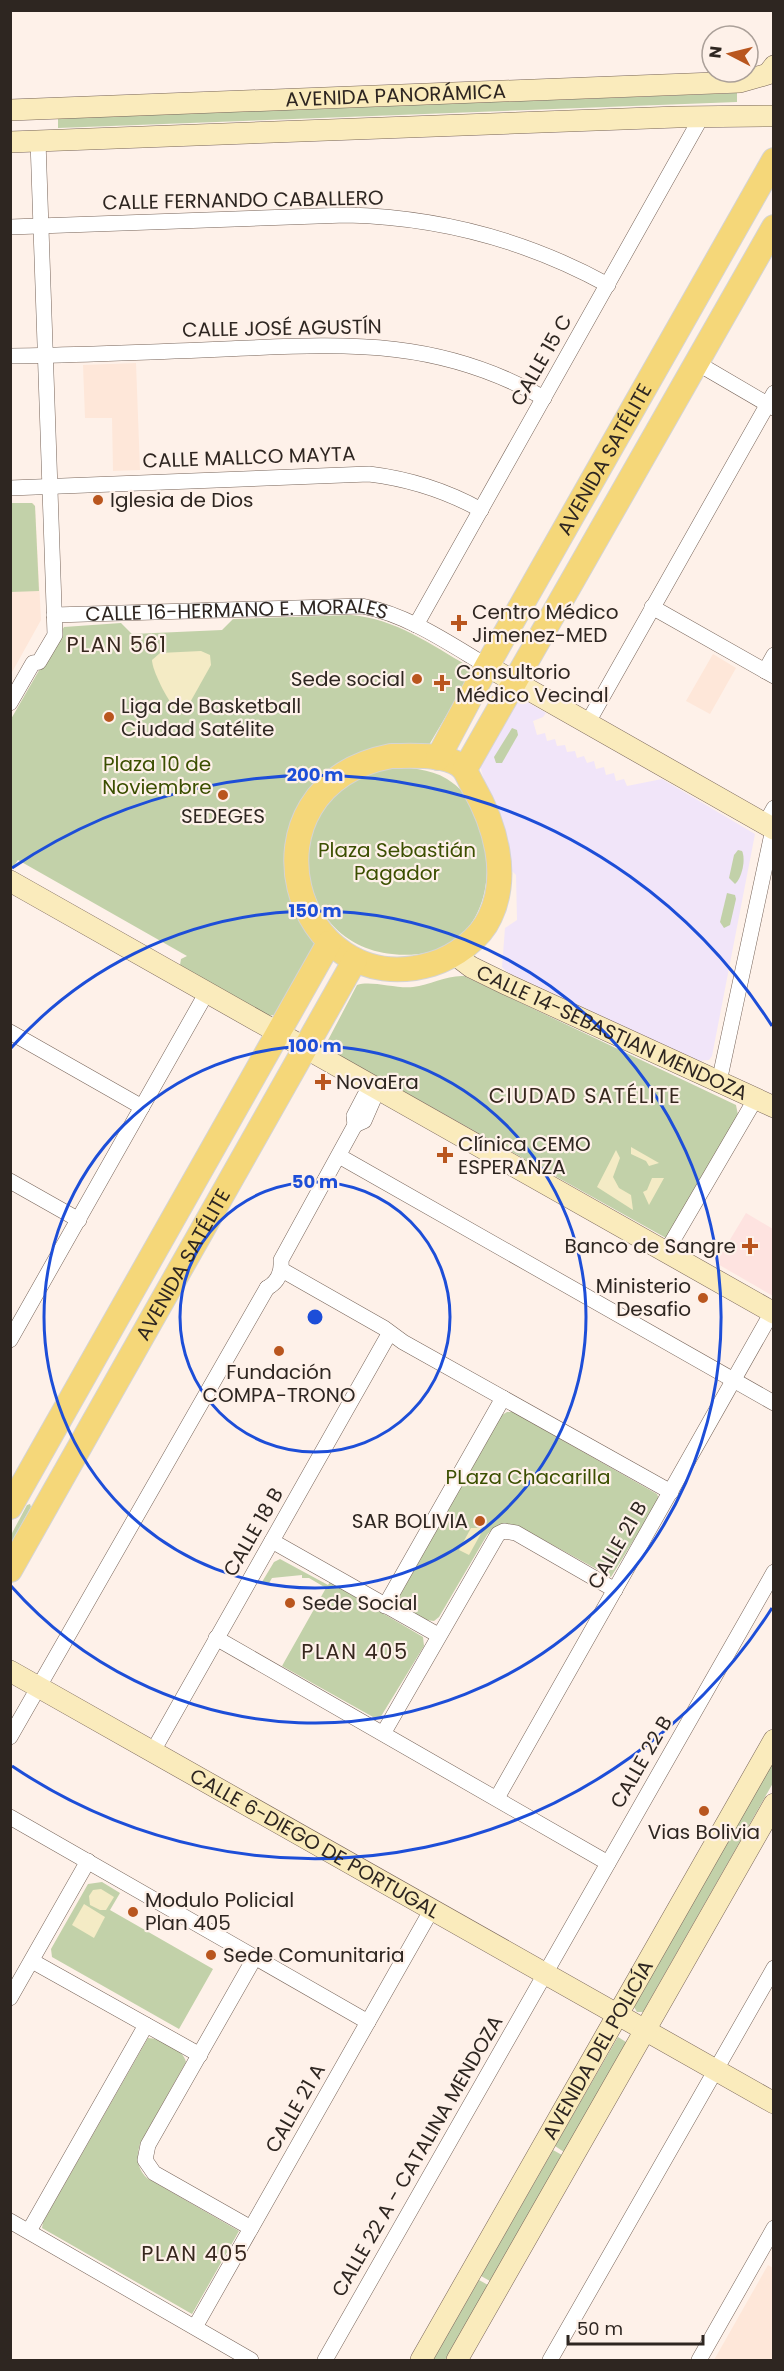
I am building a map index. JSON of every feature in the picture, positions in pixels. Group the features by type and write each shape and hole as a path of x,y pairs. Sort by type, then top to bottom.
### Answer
{"main road":[{"name":"AVENIDA PANORÁMICA","path":"10,110 740,82 768,74 774,66"},
{"path":"36,108 38,141"},
{"name":"AVENIDA PANORÁMICA","path":"10,142 702,116 774,116"},
{"name":"AVENIDA SATÉLITE","path":"438,758 487,666 774,160"},
{"name":"AVENIDA SATÉLITE","path":"465,769 774,227"},
{"path":"668,346 697,363"},
{"path":"487,666 587,724 771,822"},
{"path":"391,756 438,758 454,762 465,769 495,838 499,878 489,919 474,939 454,954 426,966 403,969 380,968 355,960 330,943 306,906 297,874 300,830 309,810 334,781 361,765 391,756"},
{"path":"10,881 773,1312"},
{"name":"AVENIDA SATÉLITE","path":"10,1508 17,1482 151,1259 330,943"},
{"name":"CALLE 14-SEBASTIAN MENDOZA","path":"454,954 478,971 765,1102"},
{"name":"AVENIDA SATÉLITE","path":"10,1570 307,1049 355,960"},
{"path":"151,1259 178,1275"},
{"path":"17,1482 50,1501"},
{"name":"CALLE 6-DIEGO DE PORTUGAL","path":"10,1671 646,2029"},
{"name":"AVENIDA DEL POLICÍA","path":"421,2361 774,1740"},
{"name":"AVENIDA DEL POLICÍA","path":"458,2361 774,1804"},
{"path":"646,2029 774,2103"}],"street":[{"name":"CALLE 15 C","path":"416,624 702,116"},
{"path":"12,705 47,630 53,630 38,141"},
{"name":"CALLE FERNANDO CABALLERO","path":"10,227 346,215 400,217 437,222 508,240 571,265 608,285"},
{"name":"CALLE JOSÉ AGUSTÍN","path":"10,356 298,346 383,346 461,361 517,383 544,398"},
{"path":"587,724 771,402 697,363"},
{"name":"CALLE MALLCO MAYTA","path":"10,488 369,474 427,485 481,510"},
{"name":"CALLE 16-HERMANO E. MORALES","path":"53,630 349,605 383,610 416,624 487,666"},
{"path":"652,607 769,673 774,655"},
{"path":"719,1082 771,822"},
{"path":"12,1334 207,992"},
{"path":"10,1032 142,1107"},
{"path":"10,1737 267,1287 274,1284 280,1262 356,1125 364,1121 370,1097"},
{"path":"666,1252 765,1102"},
{"path":"339,1156 774,1403"},
{"path":"10,1181 79,1220"},
{"path":"280,1262 381,1326 389,1334 671,1492"},
{"name":"CALLE 21 B","path":"497,1798 773,1312"},
{"name":"CALLE 18 B","path":"153,1751 389,1334"},
{"path":"385,1606 503,1398"},
{"path":"384,1732 494,1539 504,1531 516,1533 615,1590"},
{"path":"272,1541 438,1635"},
{"name":"CALLE 22 B","path":"545,1973 774,1572"},
{"path":"216,1638 384,1732 608,1863"},
{"path":"10,1817 368,2022"},
{"path":"10,1998 88,1861"},
{"name":"CALLE 21 A","path":"195,2327 432,1909"},
{"path":"251,2228 154,2173 145,2160 148,2145 255,1957"},
{"path":"32,1961 200,2055"},
{"path":"550,2361 774,1968"},
{"name":"CALLE 22 A - CATALINA MENDOZA","path":"325,2361 545,1973"},
{"path":"29,2231 146,2025"},
{"path":"10,2221 251,2361"},
{"path":"699,2361 769,2249 774,2228"}],"shaded area":[{"path":"136,363 140,470 113,471 112,418 85,418 83,365"},
{"path":"11,503 33,503 35,506 41,620 11,674"},
{"path":"713,654 736,668 710,714 686,701"},
{"path":"527,702 546,713 543,717 533,721 537,735 545,733 547,741 555,739 557,746 565,745 567,752 575,751 577,758 584,756 587,763 594,761 596,769 604,767 606,775 614,773 616,781 624,779 627,786 662,779 755,834 712,1056 709,1060 698,1061 507,972 502,967 505,928 517,920 516,875 510,869 480,766 515,703"},
{"name":"Banco de Sangre","path":"746,1213 773,1229 773,1296 716,1263"},
{"path":"768,2265 773,2268 773,2360 714,2360"}],"green space":[{"path":"737,93 737,102 58,128 58,118"},
{"path":"11,503 32,503 35,506 39,591 11,592"},
{"name":"Plaza 10 de Noviembre","path":"351,615 367,617 398,627 426,641 468,666 470,675 429,745 397,745 365,751 328,772 313,786 301,803 292,822 287,843 285,864 287,885 296,909 315,943 274,1015 268,1016 180,965 181,959 187,956 18,860 11,870 11,719 64,627 121,623 132,634 222,630 233,619"},
{"path":"512,728 517,730 518,735 502,763 496,763 494,757"},
{"name":"Plaza Sebastián Pagador","path":"389,767 426,771 447,779 470,801 485,841 487,875 484,895 477,914 467,929 453,942 436,950 416,954 374,951 342,934 329,921 319,905 312,887 309,868 312,830 320,812 331,797 347,784"},
{"path":"738,850 742,851 743,863 740,877 735,884 729,878 734,855"},
{"path":"727,893 735,895 736,899 730,925 724,928 720,922"},
{"path":"464,976 736,1105 738,1115 666,1238 328,1049 326,1044 357,985 369,983 413,987"},
{"name":"PLaza Chacarilla","path":"513,1412 657,1494 659,1499 611,1577 520,1527 511,1524 498,1526 487,1535 439,1617 434,1621 426,1620 400,1605 400,1595 502,1415"},
{"path":"30,1504 31,1507 11,1543 11,1535 27,1505"},
{"path":"280,1559 328,1585 330,1582 423,1637 424,1646 380,1718 373,1717 282,1666 326,1588 309,1578 302,1578 302,1575 272,1578 268,1585 262,1582 274,1562"},
{"path":"773,1762 773,1783 744,1834 735,1828"},
{"path":"733,1833 742,1838 643,2012 637,2012 634,2007"},
{"path":"102,1882 120,1893 110,1910 213,1969 179,2029 52,1957 51,1949 88,1884"},
{"path":"618,2037 626,2042 564,2152 555,2146"},
{"path":"148,2038 171,2046 181,2053 186,2062 140,2144 139,2167 147,2178 239,2231 192,2314 42,2228 43,2222"},
{"path":"553,2150 562,2155 490,2281 481,2276"},
{"path":"479,2280 488,2285 445,2360 433,2360"}],"sand":[{"path":"201,651 210,655 211,665 188,706 176,709 161,686 152,660 160,653"},
{"path":"631,1147 659,1163 649,1166 646,1161 631,1154"},
{"path":"616,1150 620,1158 613,1177 619,1188 631,1195 633,1210 597,1187"},
{"path":"652,1178 664,1178 649,1205 643,1192 647,1190"},
{"path":"471,1528 484,1528 469,1555 459,1550"},
{"path":"101,1889 114,1897 106,1910 90,1905 89,1896 93,1890"},
{"path":"84,1904 105,1917 94,1938 72,1925"}],"place":[{"name":"Iglesia de Dios","path":"98,500"},
{"name":"Centro Médico Jimenez-MED","path":"459,623"},
{"name":"Sede social","path":"417,679"},
{"name":"Consultorio Médico Vecinal","path":"442,683"},
{"name":"Liga de Basketball Ciudad Satélite","path":"109,717"},
{"name":"SEDEGES","path":"223,795"},
{"name":"NovaEra","path":"323,1082"},
{"name":"Clínica CEMO ESPERANZA","path":"445,1155"},
{"name":"Banco de Sangre","path":"750,1246"},
{"name":"Ministerio Desafio","path":"703,1298"},
{"name":"Fundación COMPA-TRONO","path":"279,1351"},
{"name":"SAR BOLIVIA","path":"480,1521"},
{"name":"Sede Social","path":"290,1603"},
{"name":"Vias Bolivia","path":"704,1811"},
{"name":"Modulo Policial Plan 405","path":"133,1912"},
{"name":"Sede Comunitaria","path":"211,1955"}],"district":[{"name":"PLAN 561","path":"117,645"},
{"name":"CIUDAD SATÉLITE","path":"585,1096"},
{"name":"PLAN 405","path":"355,1652"},
{"name":"PLAN 405","path":"195,2254"}]}
